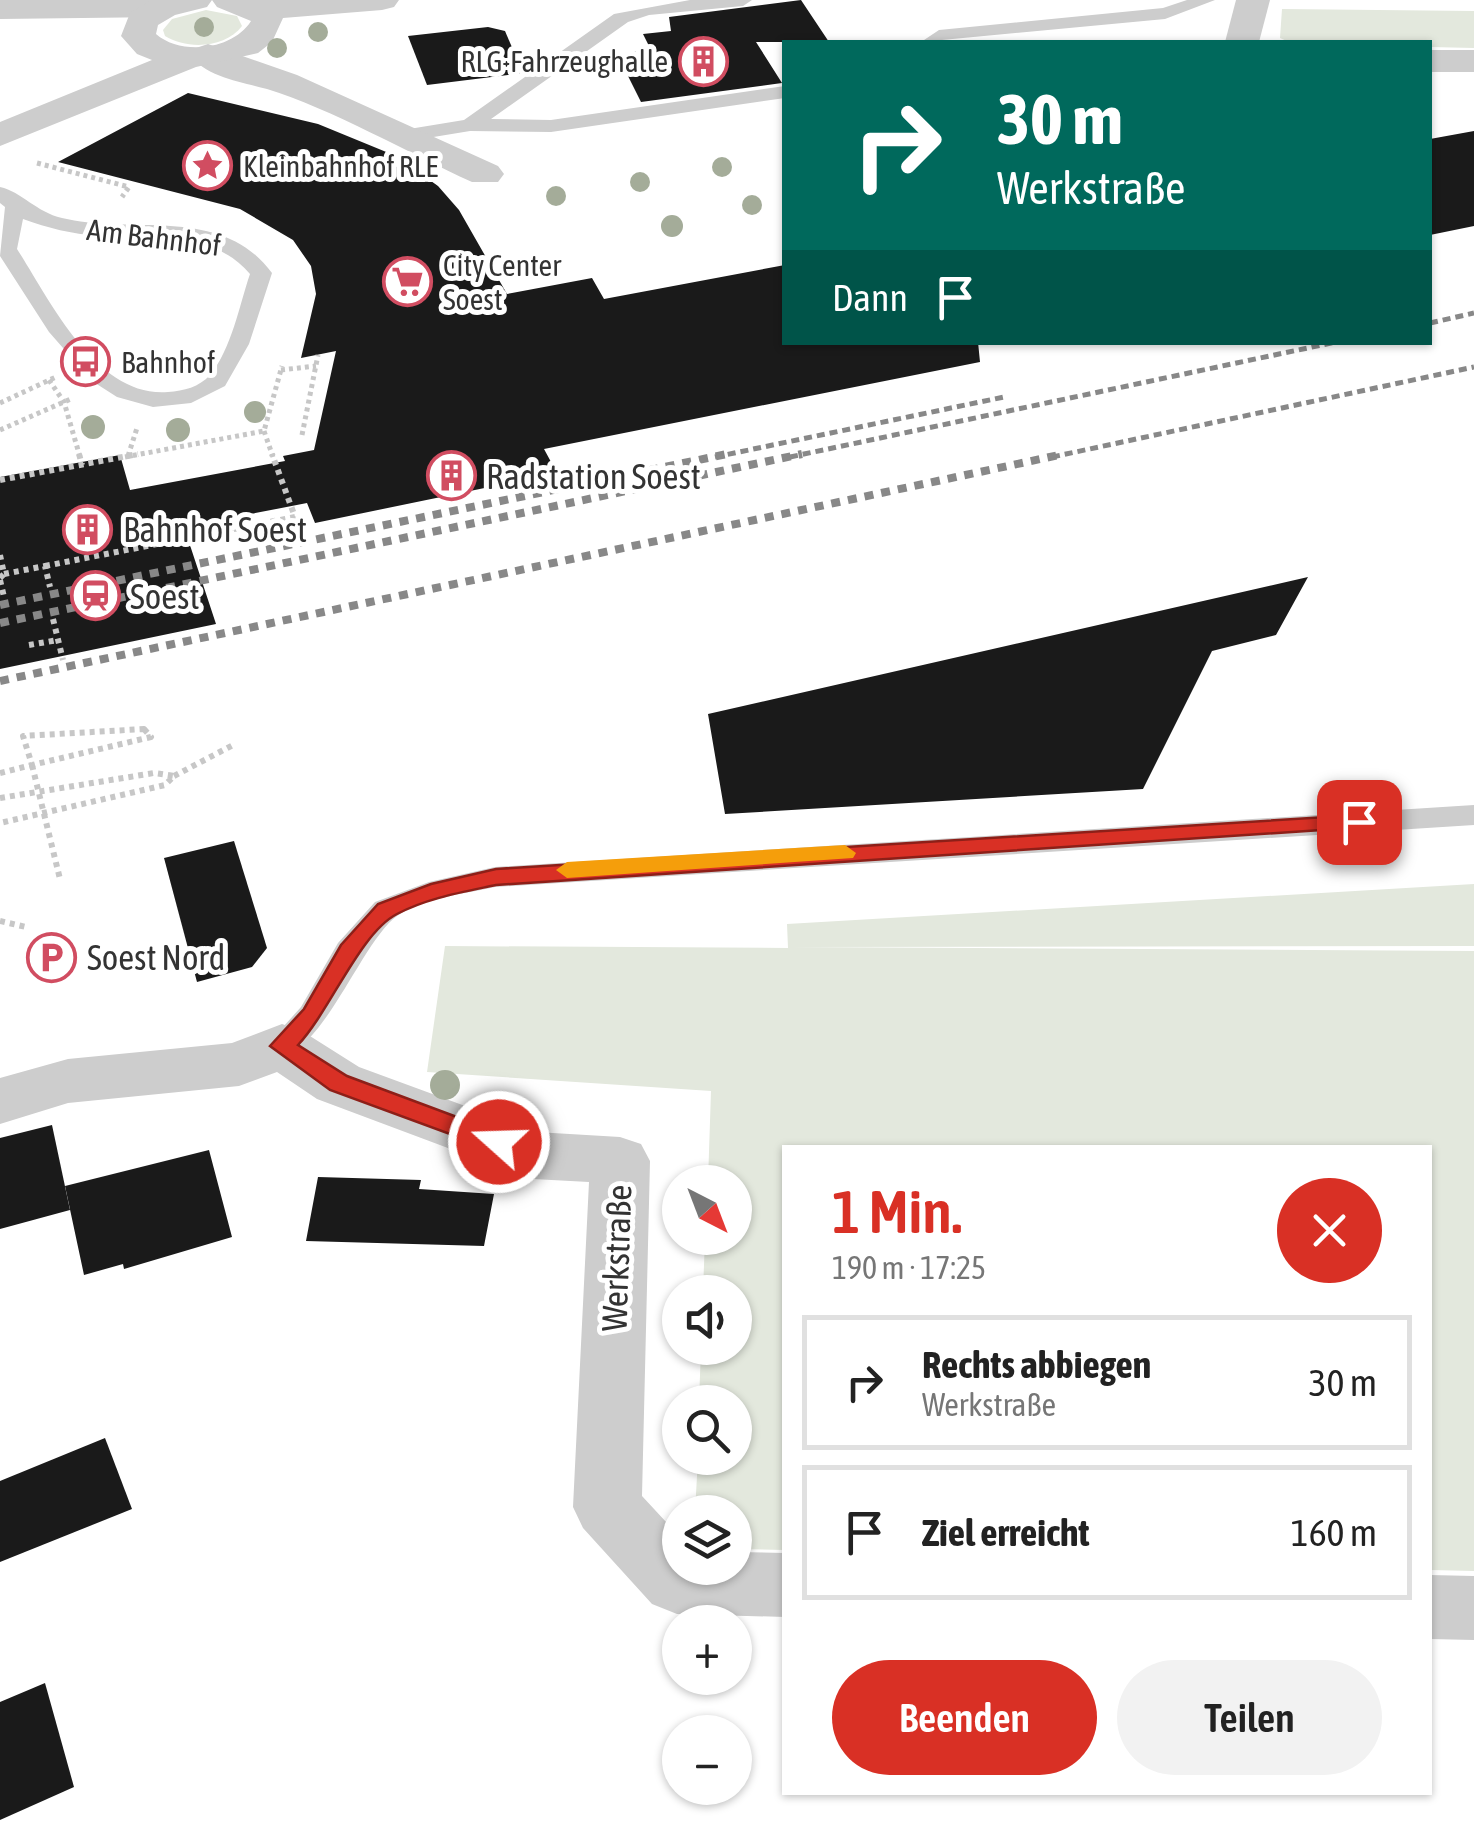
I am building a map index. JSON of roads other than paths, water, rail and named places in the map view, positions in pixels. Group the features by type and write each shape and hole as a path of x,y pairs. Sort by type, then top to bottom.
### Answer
{"street":[{"path":"0,135 200,55 250,21 382,0"},
{"path":"1242,40 1252,0"},
{"path":"0,9 78,8 163,20 200,55 284,83 485,174"},
{"path":"0,116 130,65 163,20"},
{"path":"250,21 284,83"},
{"path":"1432,61 1474,61"},
{"path":"0,1101 68,1082 238,1064 282,1046"},
{"name":"Werkstraße","path":"282,1046 338,1083 533,1155 620,1160 607,1506 677,1582 782,1586"},
{"path":"1432,1607 1474,1608"}],"lane":[{"path":"470,126 621,18 647,10 743,0"},
{"path":"933,40 940,36 1165,13 1206,0"},
{"path":"404,136 470,126 551,126 782,92"},
{"name":"Am Bahnhof","path":"7,202 56,226 213,238 240,248 256,262 261,274 225,370 214,385 172,400 146,400 118,392 86,362 6,249 7,202"},
{"path":"282,1046 312,1015 349,950 386,909 439,889 496,877 1474,815"}],"railway":[{"path":"1432,323 1474,313"},
{"path":"790,457 1322,345"},
{"path":"1052,457 1474,367"},
{"path":"715,457 1004,397"},
{"path":"0,605 727,454"},
{"path":"0,623 802,454"},
{"path":"0,681 1064,454"}],"place":[{"name":"RLG-Fahrzeughalle","path":"703,61"},
{"name":"Kleinbahnhof RLE","path":"208,166"},
{"name":"City Center Soest","path":"408,282"},
{"name":"Bahnhof","path":"86,362"},
{"name":"Radstation Soest","path":"451,476"},
{"name":"Bahnhof Soest","path":"88,529"},
{"name":"Soest","path":"95,596"},
{"name":"Soest Nord","path":"52,957"}]}
